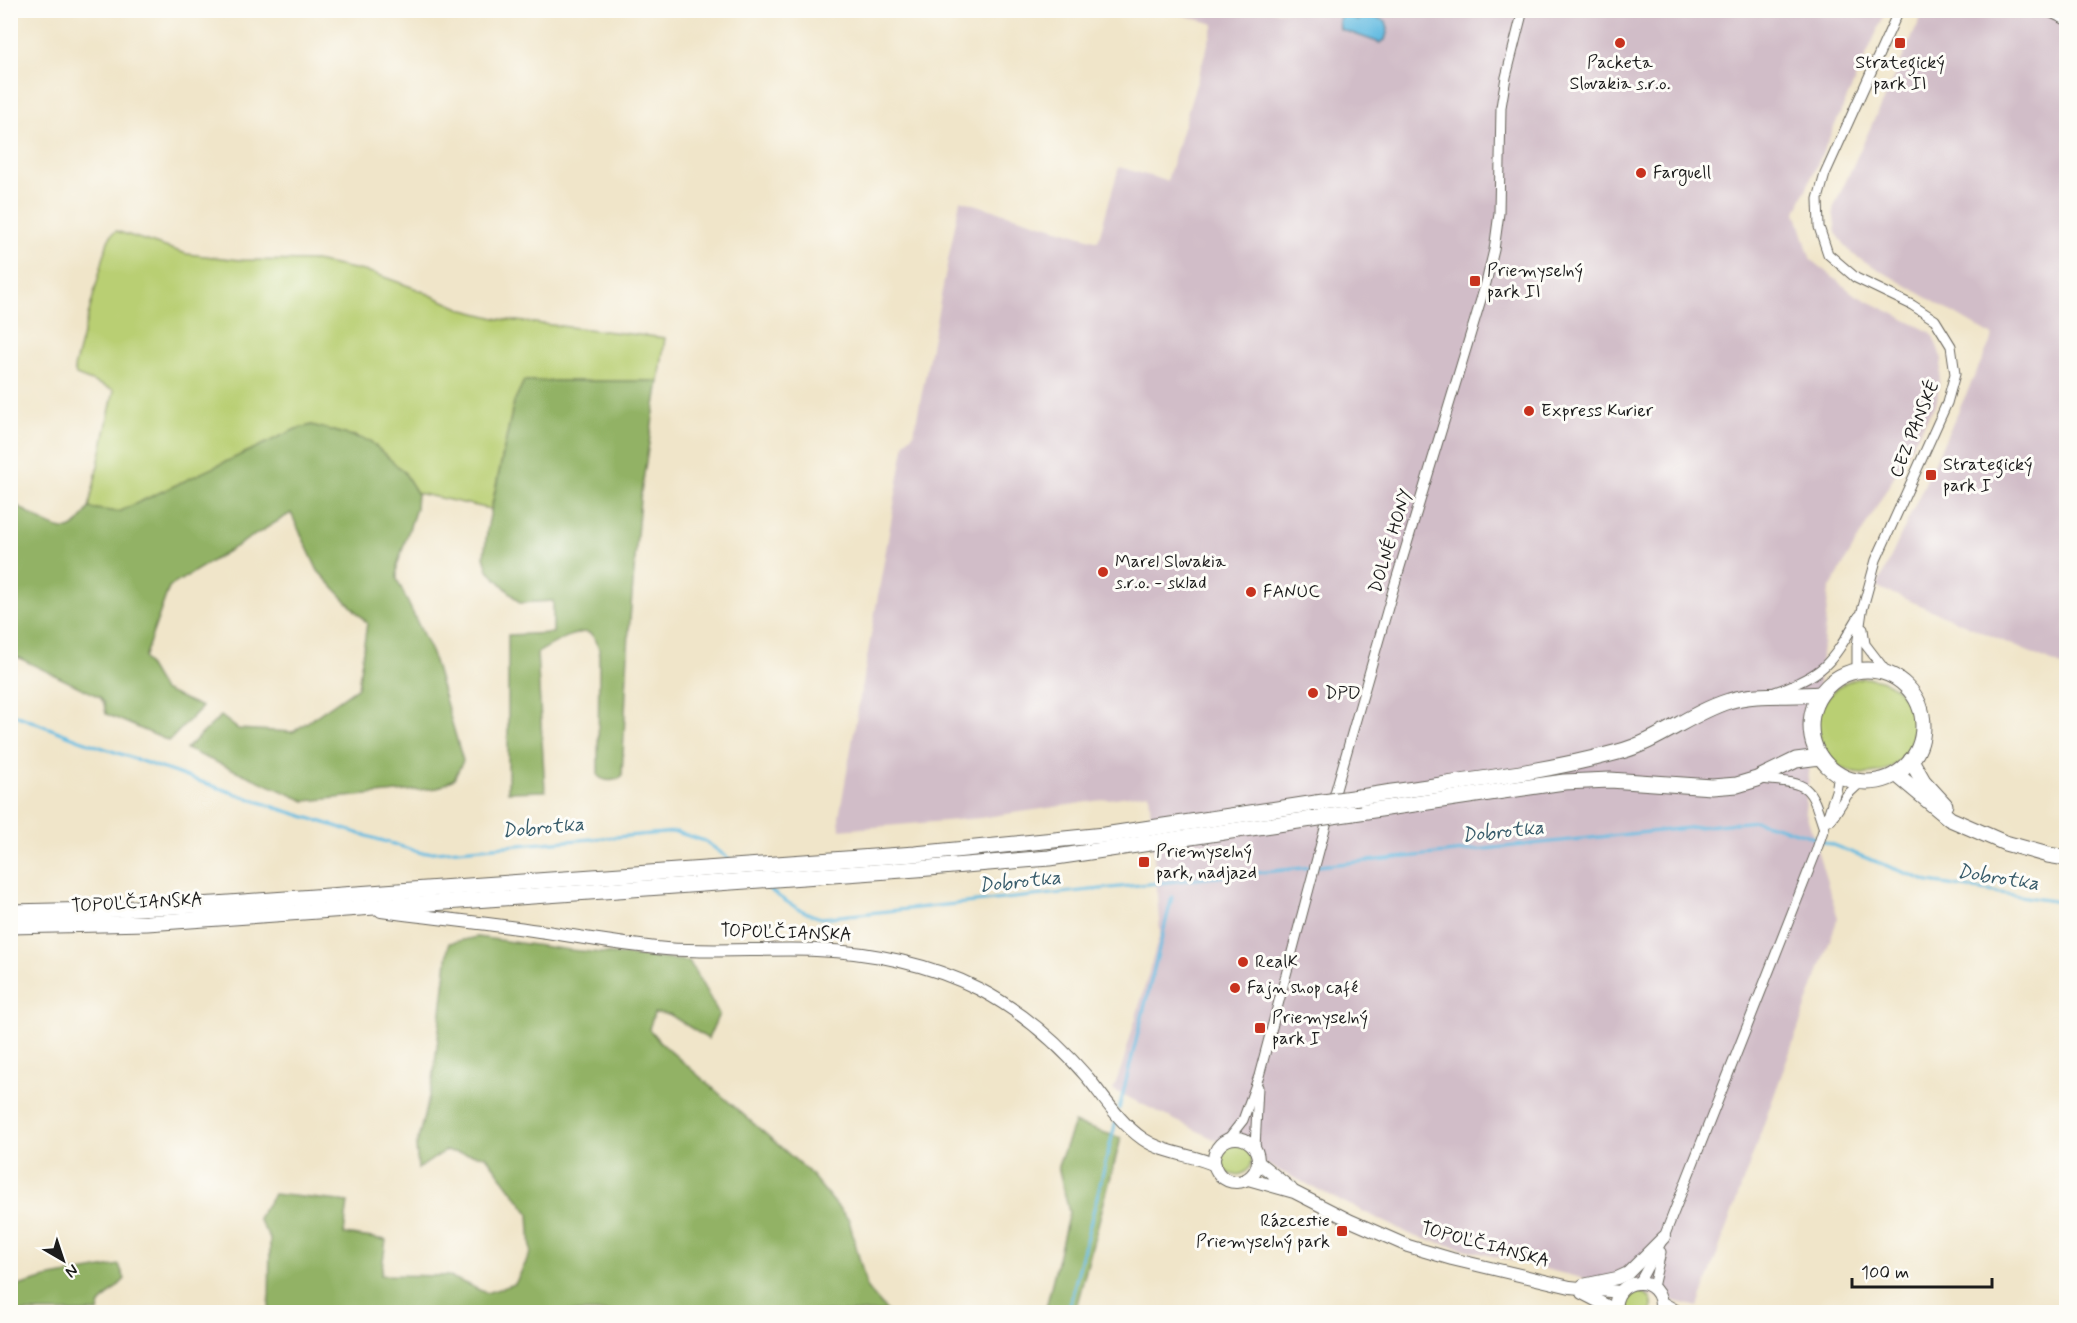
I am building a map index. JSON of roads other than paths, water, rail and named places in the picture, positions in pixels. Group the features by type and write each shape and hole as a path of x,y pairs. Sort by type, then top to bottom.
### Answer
{"main road":[{"path":"1857,670 1872,670 1888,674 1907,687 1916,699 1923,727 1920,742 1911,760 1896,774 1873,782 1861,782 1839,775 1828,767 1812,742 1810,726 1813,709 1820,694 1836,679 1857,670"},
{"path":"10,912 204,904 915,854 1047,842 1576,764 1622,752 1731,700 1763,696 1792,697 1820,694"},
{"name":"TOPOĽČIANSKA","path":"10,926 98,926 361,909 1049,858 1564,782 1610,780 1713,787 1737,785 1757,779 1796,760 1820,757"},
{"path":"1911,760 1923,782 1965,824"},
{"path":"1896,774 1950,819 2005,843 2067,858"}],"street":[{"name":"DOLNÉ HONY","path":"1228,1139 1243,1120 1259,1076 1393,590 1489,272 1499,213 1501,107 1506,77 1524,10"},
{"name":"CEZ PANSKÉ","path":"1862,611 1876,560 1947,403 1955,374 1951,346 1935,320 1912,305 1856,278 1828,254 1819,227 1818,199 1825,174 1899,10"},
{"path":"2045,10 2067,20"},
{"path":"1857,670 1857,646 1862,611"},
{"path":"1862,611 1865,644 1888,674"},
{"path":"1763,696 1803,682 1823,669 1836,654 1862,611"},
{"path":"1639,1283 1664,1237 1816,852 1839,775"},
{"path":"1757,779 1792,782 1807,788 1815,799 1824,829"},
{"path":"1824,829 1847,795 1861,782"},
{"name":"TOPOĽČIANSKA","path":"361,909 684,950 825,950 917,966 979,989 1040,1029 1086,1077 1124,1122 1141,1137 1161,1150 1202,1159 1215,1165"},
{"name":"DOLNÉ HONY","path":"1255,1148 1259,1076"},
{"path":"1228,1139 1243,1139 1255,1148 1258,1162 1255,1172 1248,1179 1238,1182 1228,1180 1220,1174 1215,1165 1214,1158 1217,1149 1228,1139"},
{"name":"TOPOĽČIANSKA","path":"1258,1162 1294,1192"},
{"name":"TOPOĽČIANSKA","path":"1248,1179 1294,1192 1350,1221 1408,1246 1452,1259 1570,1287 1620,1292 1616,1301 1616,1311"},
{"path":"1570,1287 1617,1278 1641,1262 1664,1237"},
{"path":"1653,1287 1664,1237"},
{"path":"1620,1292 1626,1286 1639,1283 1653,1287 1659,1294 1662,1308 1678,1312"},
{"name":"TOPOĽČIANSKA","path":"1570,1287 1601,1301 1616,1311"}],"water":[{"path":"1343,13 1350,14 1357,21 1366,14 1386,21 1388,29 1385,40 1380,43 1340,29 1339,19"}],"waterway":[{"name":"Dobrotka","path":"10,712 80,740 280,809 422,853 676,832 705,841 732,861"},
{"name":"Dobrotka","path":"1318,866 1756,821 1804,834 1929,882 2066,903"},
{"name":"Dobrotka","path":"763,885 798,908 821,918 1312,867"},
{"path":"1119,1109 1172,897"},
{"path":"1068,1312 1116,1121"}],"place":[{"name":"Packeta Slovakia s.r.o.","path":"1620,43"},
{"name":"Strategický park II","path":"1900,43"},
{"name":"Farguell","path":"1641,173"},
{"name":"Priemyselný park II","path":"1475,281"},
{"name":"Express Kurier","path":"1529,411"},
{"name":"Strategický park I","path":"1931,475"},
{"name":"Marel Slovakia s.r.o. - sklad","path":"1103,572"},
{"name":"FANUC","path":"1251,592"},
{"name":"DPD","path":"1313,693"},
{"name":"Priemyselný park, nadjazd","path":"1144,862"},
{"name":"RealK","path":"1243,962"},
{"name":"Fajn shop café","path":"1235,988"},
{"name":"Priemyselný park I","path":"1260,1028"},
{"name":"Rázcestie Priemyselný park","path":"1342,1231"}]}
